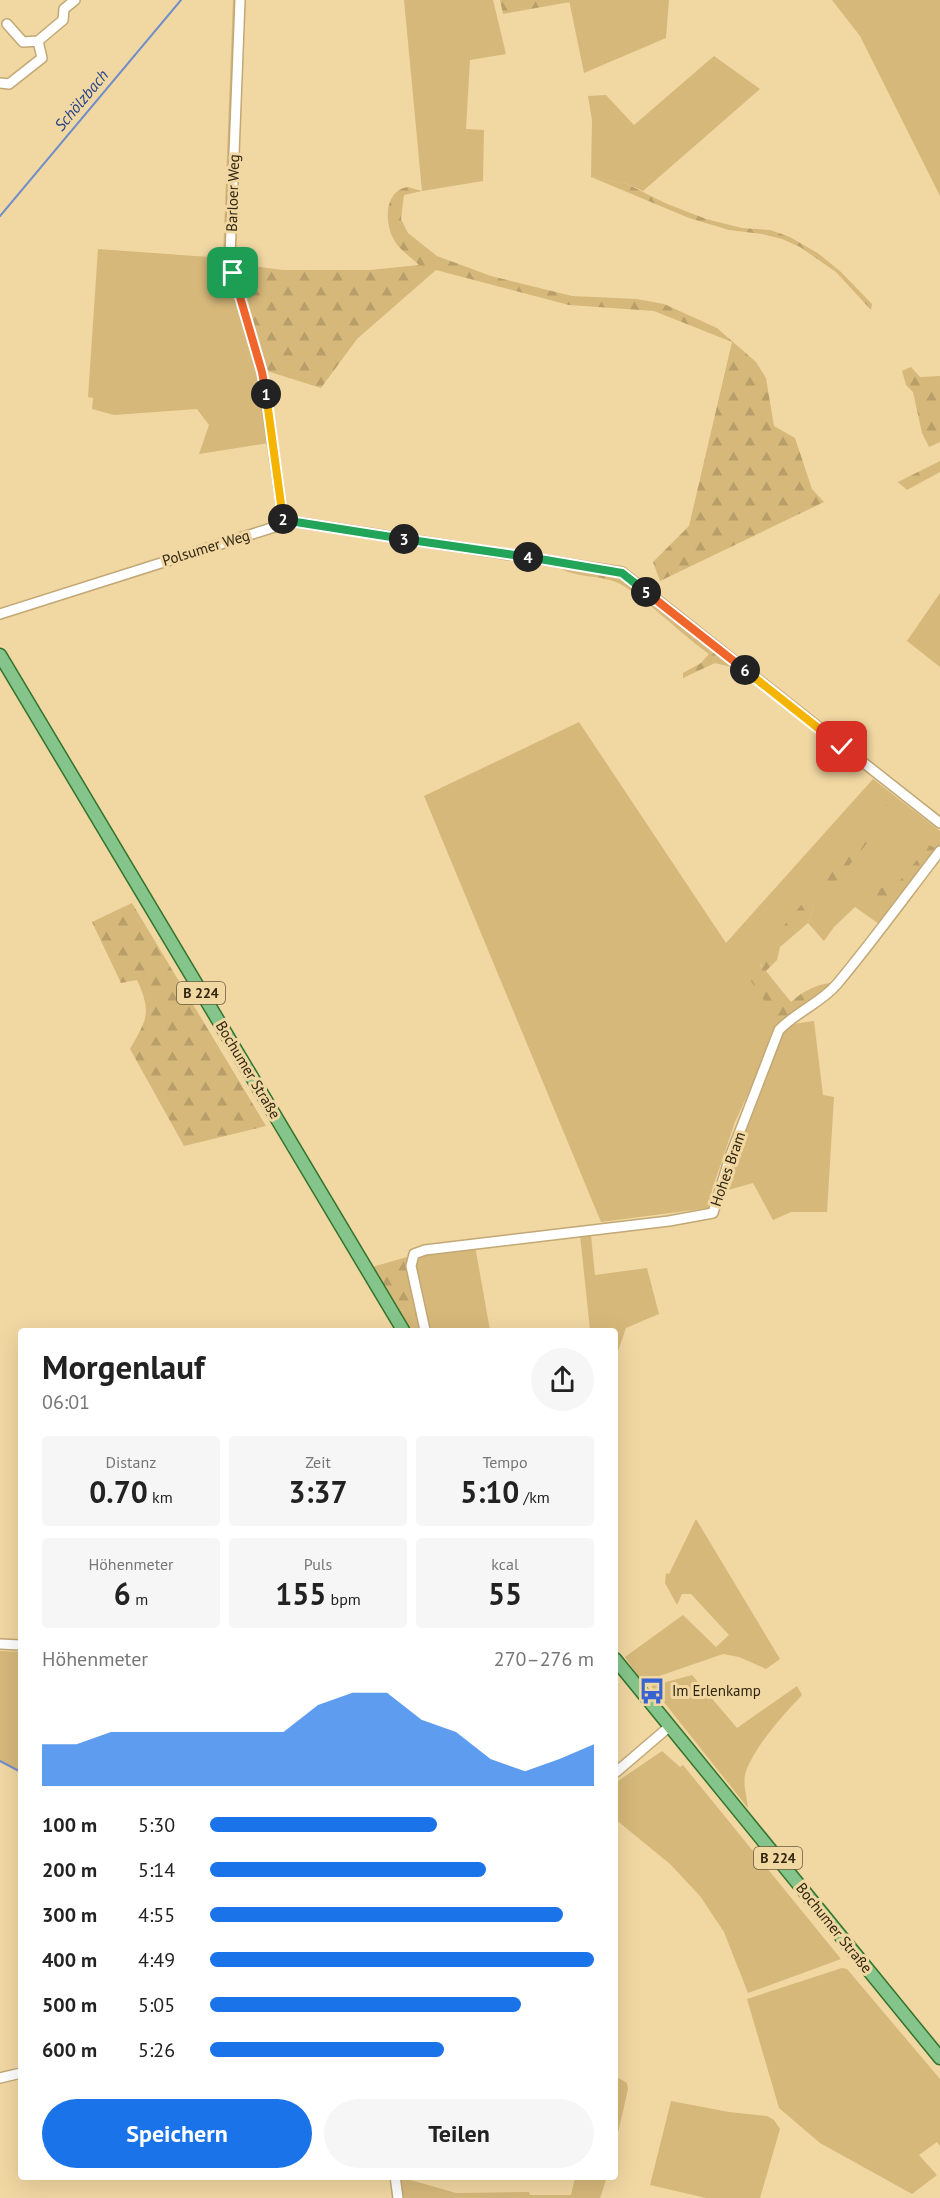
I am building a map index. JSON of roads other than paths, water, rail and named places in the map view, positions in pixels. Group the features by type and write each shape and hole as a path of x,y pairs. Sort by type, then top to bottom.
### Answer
{"main road":[{"name":"Bochumer Straße","path":"0,655 402,1328"},
{"name":"Bochumer Straße","path":"618,1663 940,2058"}],"street":[{"path":"7,24 23,42 38,41 63,20 64,9 75,0"},
{"name":"Barloer Weg","path":"240,0 230,257 264,380 284,524"},
{"path":"0,83 9,84 42,58 38,41"},
{"name":"Polsumer Weg","path":"0,614 296,522 622,573 940,823"},
{"name":"Hohes Bram","path":"425,1328 411,1266 414,1254 425,1250 669,1221 713,1213 730,1157 779,1030 789,1019 836,986 940,851"},
{"path":"0,1644 18,1645"},
{"path":"618,1770 670,1726"},
{"path":"0,2078 18,2074"},
{"path":"396,2180 398,2198"}],"waterway":[{"name":"Schölzbach","path":"0,216 181,0"},
{"path":"0,1761 18,1770"}],"place":[{"name":"Im Erlenkamp","path":"652,1691"}]}
